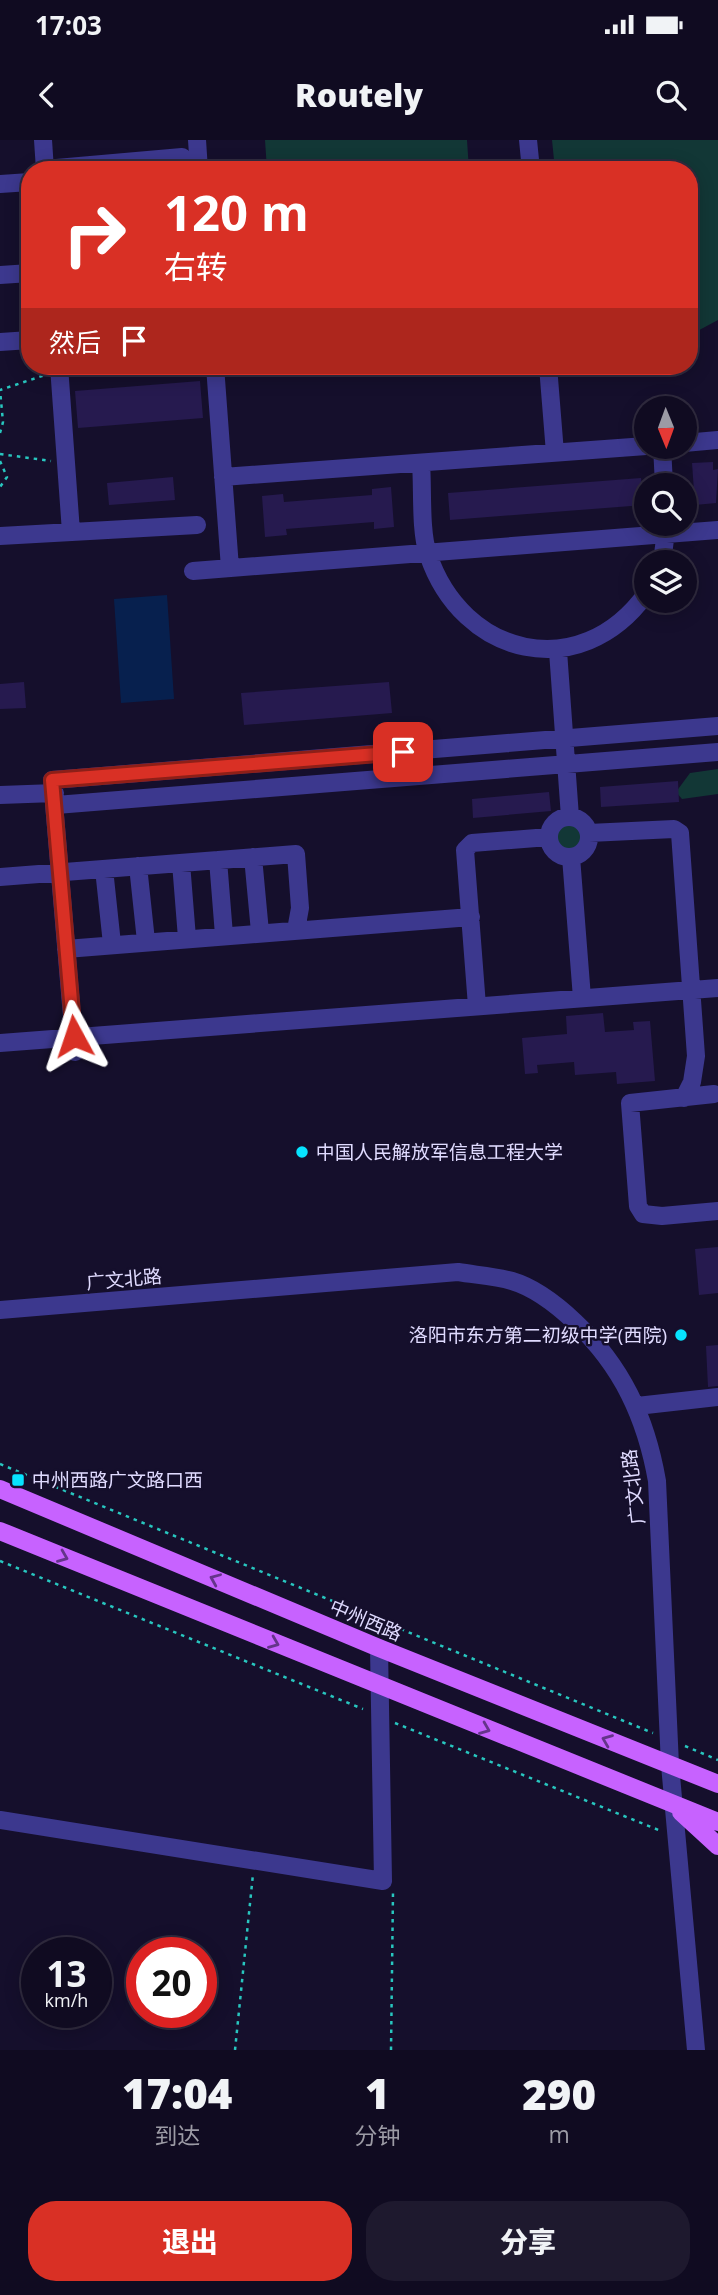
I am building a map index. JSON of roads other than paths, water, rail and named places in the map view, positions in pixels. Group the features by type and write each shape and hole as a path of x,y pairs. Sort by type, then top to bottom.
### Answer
{"main road":[{"name":"中州西路","path":"0,1489 379,1648 718,1784"},
{"path":"0,1531 718,1822"},
{"path":"670,1765 718,1777"},
{"path":"673,1805 718,1846"}],"street":[{"path":"43,140 44,161"},
{"path":"197,140 198,161"},
{"path":"528,140 530,161"},
{"path":"148,161 182,158"},
{"path":"0,184 21,183"},
{"path":"0,275 21,274"},
{"path":"0,342 21,341"},
{"path":"60,375 71,532"},
{"path":"216,375 230,568"},
{"path":"549,375 555,453"},
{"path":"697,442 718,440"},
{"path":"223,477 634,447"},
{"path":"421,463 427,552 452,600 475,623 492,635 512,643 558,651 599,636 619,624 634,607"},
{"path":"0,536 197,524"},
{"path":"697,530 718,530"},
{"path":"193,570 634,532"},
{"path":"558,651 570,817"},
{"path":"74,1044 52,780 718,726"},
{"path":"0,795 55,799 718,752"},
{"path":"570,817 582,821 589,833 583,851 571,856 558,853 549,837 558,820 570,817"},
{"path":"589,833 674,829 680,833 696,1070 684,1098"},
{"path":"477,1006 467,845 549,837"},
{"path":"0,877 296,854 300,908 296,930"},
{"path":"571,856 582,998"},
{"path":"253,857 260,932"},
{"path":"218,860 224,935"},
{"path":"181,863 187,938"},
{"path":"138,866 146,942"},
{"path":"104,869 112,944"},
{"path":"66,949 471,917"},
{"path":"0,1043 74,1044 477,1006 718,988"},
{"path":"714,1094 630,1103 638,1206 647,1216 718,1212"},
{"name":"广文北路","path":"0,1310 458,1272 513,1281 553,1301 611,1361 637,1406 650,1444 657,1482 670,1765 696,2050"},
{"path":"637,1406 718,1397"},
{"path":"0,1820 383,1881 379,1648"}],"water":[{"path":"167,595 174,699 121,703 114,599"}],"place":[{"name":"中国人民解放军信息工程大学","path":"302,1152"},
{"name":"洛阳市东方第二初级中学(西院)","path":"681,1335"},
{"name":"中州西路广文路口西","path":"18,1480"}]}
